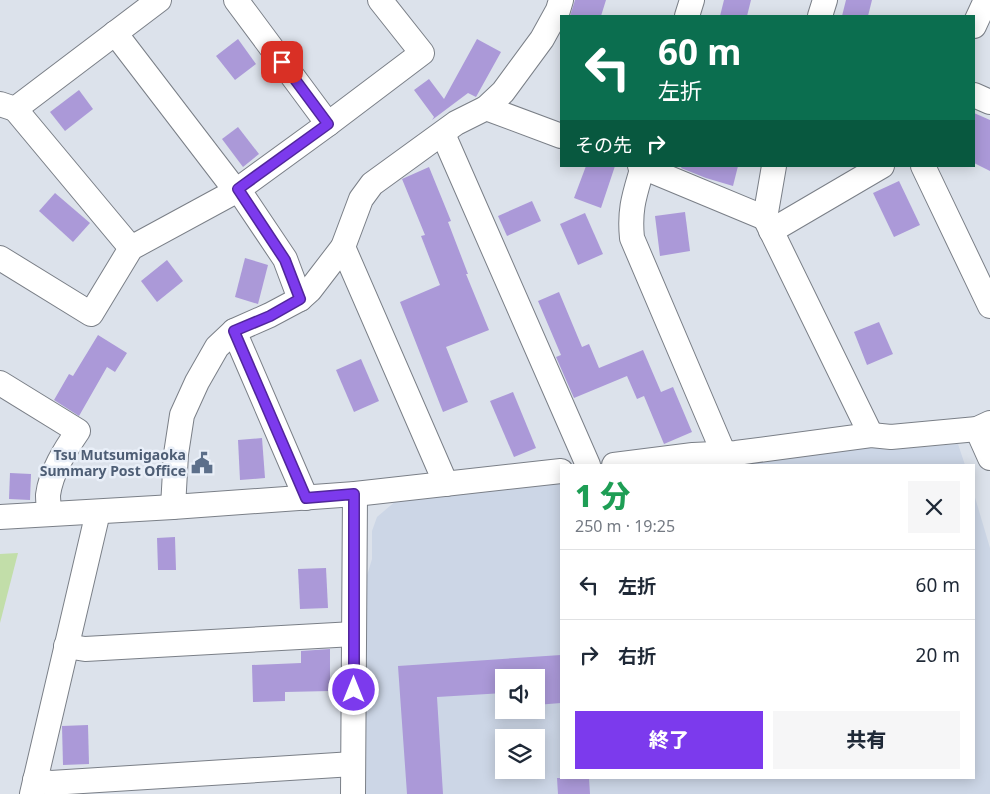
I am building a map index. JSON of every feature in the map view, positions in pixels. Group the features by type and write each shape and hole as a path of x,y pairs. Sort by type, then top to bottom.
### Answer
{"street":[{"path":"131,248 8,107 159,0"},
{"path":"236,0 328,124"},
{"path":"0,258 91,314 131,248 237,190 422,53 380,0"},
{"path":"173,507 176,454 182,415 197,382 217,347 234,331 270,316 300,299 310,290 343,247 361,199 372,184 456,123 486,108 503,92 542,39 558,10 561,0"},
{"path":"687,15 692,0"},
{"path":"820,15 825,0"},
{"path":"975,24 986,0"},
{"path":"115,33 237,190 285,260 300,299"},
{"path":"975,95 990,102"},
{"path":"486,108 560,136"},
{"path":"443,134 588,464"},
{"path":"724,454 632,238 631,206 642,167 768,224"},
{"path":"774,167 768,224 871,435"},
{"path":"768,224 880,167"},
{"path":"923,167 990,306"},
{"path":"343,247 446,484"},
{"path":"234,331 306,498"},
{"path":"0,383 78,431 67,447 53,476 48,496 49,514"},
{"path":"622,464 692,455 724,454 871,435 891,437 984,426 990,458"},
{"path":"0,517 306,498 560,471"},
{"path":"353,794 354,494"},
{"path":"98,512 33,787 52,783 353,764"},
{"path":"66,646 85,649 354,634"}],"shaded area":[{"path":"958,444 965,464 735,464 873,447 887,450"},
{"path":"560,481 560,779 975,779 975,497 990,548 990,794 365,794 365,582 372,559 372,531 377,517 397,500"}],"green space":[{"path":"18,553 0,623 0,554"}],"building":[{"path":"575,0 606,0 601,15 570,15"},
{"path":"724,0 751,0 747,15 720,15"},
{"path":"846,0 872,0 868,15 842,15"},
{"path":"238,39 256,64 235,80 216,56"},
{"path":"477,39 501,52 476,97 468,93 432,120 434,117 414,90 429,79 444,99"},
{"path":"79,90 93,109 65,131 50,112"},
{"path":"975,113 990,120 990,171 975,164"},
{"path":"238,127 259,154 243,167 222,139"},
{"path":"429,167 451,221 448,222 468,274 466,274 489,330 446,347 468,402 443,412 400,302 440,285 421,236 425,235 402,179"},
{"path":"586,167 615,167 601,208 574,198"},
{"path":"682,167 738,167 733,186"},
{"path":"899,181 920,225 894,237 873,193"},
{"path":"55,193 90,223 73,242 39,211"},
{"path":"532,201 541,221 507,236 498,216"},
{"path":"685,212 690,251 660,256 655,216"},
{"path":"585,213 603,254 578,265 560,224"},
{"path":"245,258 268,265 258,304 235,297"},
{"path":"167,260 183,281 157,302 141,281"},
{"path":"559,292 582,347 589,344 599,368 643,350 661,392 673,387 692,432 664,444 644,396 637,399 627,376 574,398 556,357 561,355 538,301"},
{"path":"879,322 893,354 867,365 854,332"},
{"path":"98,335 127,353 115,372 107,367 79,416 54,400 69,374 73,376"},
{"path":"361,359 379,401 354,412 336,370"},
{"path":"513,392 536,448 514,457 490,401"},
{"path":"262,438 265,478 240,480 238,440"},
{"path":"10,473 31,474 30,500 9,499"},
{"path":"175,537 176,570 158,570 157,538"},
{"path":"326,568 328,608 300,609 298,569"},
{"path":"330,649 330,691 285,692 285,701 253,702 252,665 301,663 301,651"},
{"path":"560,655 560,703 545,704 545,669 495,669 495,694 437,697 443,794 407,794 398,666"},
{"path":"88,725 89,764 63,765 62,726"},
{"path":"557,778 589,779 590,794 558,794"}],"place":[{"name":"Tsu Mutsumigaoka Summary Post Office","path":"202,463"}],"route":[{"path":"282,62 328,124 238,189 285,260 300,299 270,316 234,331 306,498 354,494 354,690"}]}
